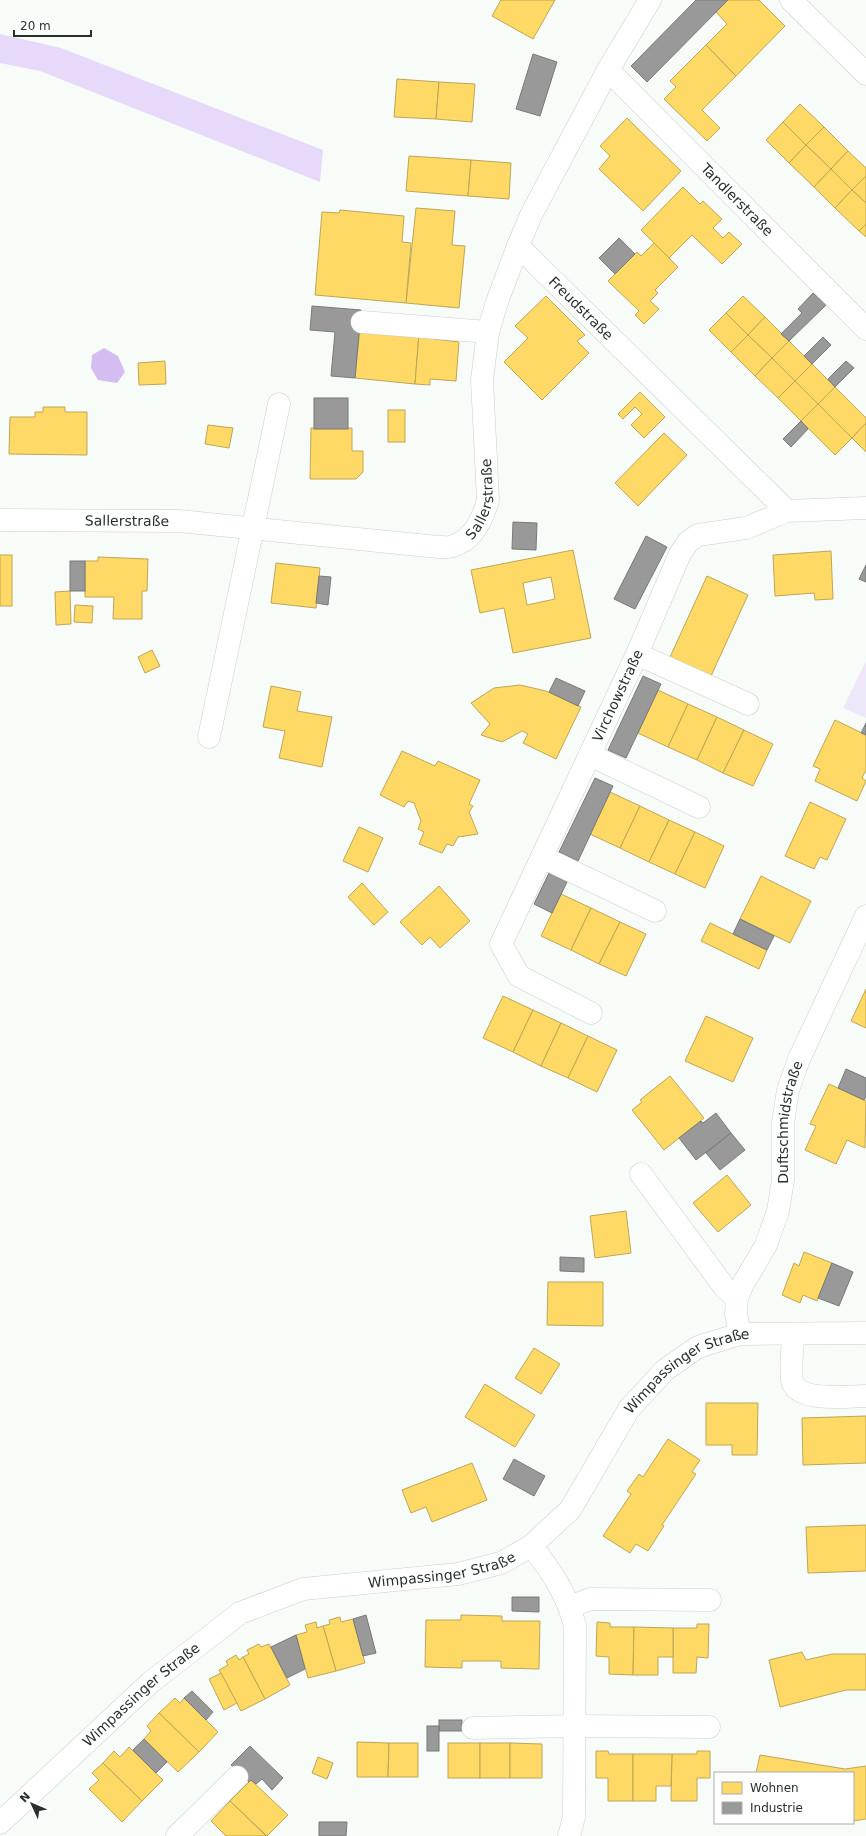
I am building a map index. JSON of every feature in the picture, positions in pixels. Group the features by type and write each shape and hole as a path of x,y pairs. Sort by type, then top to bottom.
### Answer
{"street":[{"path":"518,246 531,215 608,70 650,0"},
{"path":"791,0 866,74"},
{"name":"Tandlerstraße","path":"608,70 866,329"},
{"name":"Sallerstraße","path":"0,520 76,519 179,521 438,547 453,547 467,538 484,515 488,500 482,380 488,332 497,302 518,246"},
{"name":"Freudstraße","path":"518,246 787,511"},
{"path":"362,322 488,332"},
{"path":"209,737 254,529 279,404"},
{"path":"787,511 866,508"},
{"name":"Virchowstraße","path":"590,1013 519,976 501,944 637,654 677,561 688,542 698,535 746,528 787,511"},
{"path":"637,654 748,704"},
{"path":"590,755 699,807"},
{"path":"542,857 656,911"},
{"name":"Duftschmidstraße","path":"740,1334 736,1314 737,1298 743,1284 766,1245 778,1211 783,1180 783,1123 788,1090 799,1059 866,916"},
{"path":"641,1174 725,1288 737,1298"},
{"name":"Wimpassinger Straße","path":"0,1824 151,1682 240,1613 302,1589 458,1574 501,1563 531,1546 570,1510 629,1409 665,1370 698,1347 740,1334 866,1333"},
{"path":"792,1334 792,1380 795,1388 800,1392 812,1396 866,1396"},
{"path":"531,1546 555,1578 570,1607 575,1626 574,1817 569,1836"},
{"path":"570,1607 590,1599 710,1600"},
{"path":"473,1728 575,1726 709,1727"},
{"path":"177,1836 237,1777"},
{"path":"0,1824 10,1836"}],"shaded area":[{"path":"0,34 61,48 323,150 320,182 40,71 0,63"},
{"path":"104,348 118,356 125,372 117,383 98,380 91,368 92,355"},
{"path":"866,661 866,718 843,708"}],"building: Wohnen":[{"path":"501,0 555,0 533,39 492,16"},
{"path":"728,0 759,0 785,26 736,76 706,45 727,24 716,12"},
{"path":"706,45 736,76 702,110 720,128 707,141 664,99 676,87 670,81"},
{"path":"397,79 439,82 436,119 394,117"},
{"path":"439,82 475,84 472,122 436,119"},
{"path":"800,104 824,127 806,145 783,122"},
{"path":"627,118 681,171 643,211 599,169 610,156 600,146"},
{"path":"783,122 806,145 789,163 766,140"},
{"path":"824,127 848,151 831,169 806,145"},
{"path":"806,145 831,169 814,187 789,163"},
{"path":"848,151 866,168 866,176 852,190 831,169"},
{"path":"409,156 471,160 468,196 406,191"},
{"path":"471,160 511,163 509,199 468,196"},
{"path":"831,169 852,190 835,208 814,187"},
{"path":"866,176 866,203 852,190"},
{"path":"683,187 700,204 703,201 722,219 713,228 723,238 729,232 742,244 722,264 692,235 669,258 641,230"},
{"path":"852,190 866,203 866,224 859,231 835,208"},
{"path":"416,208 455,211 452,245 465,246 459,308 406,303"},
{"path":"340,210 404,216 402,242 411,243 406,303 315,295 322,212 339,213"},
{"path":"866,224 866,237 859,231"},
{"path":"654,243 678,267 655,290 658,293 650,301 659,309 644,324 635,315 639,311 608,281 637,252 641,256"},
{"path":"546,296 585,335 577,341 589,353 542,400 504,362 528,338 515,326"},
{"path":"743,296 765,317 748,335 726,313"},
{"path":"726,313 748,335 731,352 709,330"},
{"path":"765,317 789,341 772,358 748,335"},
{"path":"360,328 419,333 415,384 355,378"},
{"path":"419,333 435,334 434,339 459,342 456,381 430,379 430,385 415,384"},
{"path":"748,335 772,358 755,376 731,352"},
{"path":"789,341 812,364 795,381 772,358"},
{"path":"772,358 795,381 778,398 755,376"},
{"path":"165,361 166,384 139,385 138,363"},
{"path":"812,364 835,387 818,404 795,381"},
{"path":"795,381 818,404 801,421 778,398"},
{"path":"835,387 866,418 866,423 852,438 818,404"},
{"path":"640,392 665,417 644,438 631,425 642,414 635,407 623,419 618,414"},
{"path":"818,404 852,438 835,455 801,421"},
{"path":"43,407 65,407 65,412 87,412 87,455 9,454 10,417 35,417 35,412 43,412"},
{"path":"388,410 405,410 405,442 388,442"},
{"path":"866,423 866,452 852,438"},
{"path":"208,425 233,428 229,448 205,444"},
{"path":"311,428 352,428 352,451 363,451 363,472 356,479 310,479"},
{"path":"664,433 687,455 638,506 615,483"},
{"path":"573,550 591,638 513,653 504,608 480,613 471,570","holes":["551,577 555,599 527,605 523,583"]},
{"path":"831,551 833,599 815,600 814,593 775,596 773,555"},
{"path":"0,555 12,555 12,606 0,606"},
{"path":"98,557 148,559 147,591 142,591 142,619 113,619 114,597 85,597 85,561 98,561"},
{"path":"276,563 320,568 316,608 271,603"},
{"path":"707,576 748,595 711,676 670,657"},
{"path":"70,591 71,624 56,625 55,592"},
{"path":"75,605 93,606 92,623 74,622"},
{"path":"152,650 160,666 145,673 138,657"},
{"path":"520,685 546,691 581,707 556,759 523,743 528,734 522,731 502,742 481,735 490,724 471,703 494,688"},
{"path":"271,686 301,692 297,711 332,717 322,767 279,758 285,731 263,727"},
{"path":"658,690 688,704 668,747 638,733"},
{"path":"688,704 717,717 697,760 668,747"},
{"path":"717,717 744,730 723,773 697,760"},
{"path":"835,720 866,735 866,770 862,778 866,781 857,801 815,781 820,769 813,766"},
{"path":"744,730 773,744 753,786 723,773"},
{"path":"402,751 435,766 438,761 480,780 469,804 473,806 469,812 478,834 458,837 453,846 447,844 442,853 419,844 424,832 418,829 421,821 414,803 408,801 404,807 380,795"},
{"path":"610,792 640,806 620,848 590,834"},
{"path":"810,802 846,819 827,860 820,857 814,869 785,856"},
{"path":"640,806 669,820 649,862 620,848"},
{"path":"669,820 695,832 675,874 649,862"},
{"path":"359,827 383,838 368,872 343,861"},
{"path":"695,832 724,846 705,888 675,874"},
{"path":"761,876 811,901 790,943 740,919"},
{"path":"362,883 388,912 374,925 348,897"},
{"path":"439,886 470,921 440,948 430,937 422,945 400,922"},
{"path":"561,894 591,908 571,950 541,936"},
{"path":"591,908 620,922 599,964 571,950"},
{"path":"620,922 646,934 626,976 599,964"},
{"path":"710,923 767,950 759,969 701,941"},
{"path":"866,989 866,1028 851,1021"},
{"path":"503,996 533,1010 513,1052 483,1038"},
{"path":"533,1010 561,1023 541,1066 513,1052"},
{"path":"706,1016 753,1038 733,1082 685,1061"},
{"path":"561,1023 588,1036 568,1078 541,1066"},
{"path":"588,1036 617,1050 597,1092 568,1078"},
{"path":"670,1076 704,1118 664,1150 632,1110 642,1102 640,1100"},
{"path":"829,1084 866,1101 865,1148 847,1140 836,1164 805,1150 816,1126 810,1124"},
{"path":"727,1175 751,1205 718,1232 693,1203"},
{"path":"626,1211 631,1253 595,1258 590,1216"},
{"path":"804,1252 832,1263 817,1301 803,1295 800,1303 782,1295 794,1263 799,1266"},
{"path":"548,1282 603,1282 603,1326 547,1325"},
{"path":"534,1348 560,1364 541,1394 515,1378"},
{"path":"485,1384 535,1415 515,1447 465,1417"},
{"path":"706,1403 758,1403 757,1455 732,1455 732,1445 706,1445"},
{"path":"866,1416 866,1463 803,1465 802,1418"},
{"path":"668,1439 700,1460 692,1472 696,1474 662,1525 664,1526 648,1551 636,1544 630,1553 603,1536 631,1494 627,1491 639,1474 643,1477"},
{"path":"472,1463 487,1500 432,1522 426,1507 411,1513 402,1490"},
{"path":"866,1525 866,1571 808,1573 806,1527"},
{"path":"461,1615 502,1616 502,1621 540,1621 539,1669 501,1668 501,1661 462,1661 462,1668 425,1667 426,1620 461,1620"},
{"path":"340,1617 341,1622 353,1619 365,1663 336,1671 323,1626 330,1624 329,1620"},
{"path":"316,1622 317,1628 323,1626 336,1671 308,1678 296,1635 307,1632 305,1625"},
{"path":"597,1622 610,1623 610,1627 634,1627 633,1675 609,1674 609,1657 596,1656"},
{"path":"697,1624 709,1624 708,1658 697,1657 696,1673 673,1673 673,1628 697,1628"},
{"path":"634,1627 673,1628 673,1657 658,1657 658,1675 633,1675"},
{"path":"259,1644 261,1647 269,1644 290,1685 265,1699 243,1657 249,1654 247,1650"},
{"path":"802,1652 806,1660 832,1654 866,1654 866,1690 846,1690 780,1707 769,1660"},
{"path":"236,1655 239,1660 243,1657 265,1699 241,1711 219,1670 228,1665 226,1661"},
{"path":"221,1673 237,1703 224,1710 209,1679"},
{"path":"175,1698 180,1703 184,1698 218,1732 199,1752 159,1713"},
{"path":"159,1713 199,1752 178,1772 144,1739 151,1731 147,1726"},
{"path":"357,1742 389,1743 388,1777 357,1777"},
{"path":"389,1743 418,1743 418,1777 388,1777"},
{"path":"448,1743 480,1743 480,1778 448,1778"},
{"path":"480,1743 510,1743 510,1778 480,1778"},
{"path":"510,1743 542,1744 542,1778 510,1778"},
{"path":"129,1747 163,1780 142,1801 103,1763 114,1751 120,1757"},
{"path":"596,1751 608,1751 609,1754 633,1754 633,1801 608,1801 608,1778 596,1778"},
{"path":"697,1751 710,1751 710,1778 697,1778 697,1801 671,1801 672,1754 697,1754"},
{"path":"633,1754 672,1754 671,1786 656,1786 656,1801 633,1801"},
{"path":"760,1755 845,1769 866,1766 866,1819 854,1821 854,1772 756,1772"},
{"path":"318,1757 333,1763 327,1779 312,1773"},
{"path":"103,1763 142,1801 122,1822 89,1789 99,1780 92,1773"},
{"path":"251,1780 288,1815 267,1836 230,1801"},
{"path":"230,1801 266,1836 226,1836 211,1821"}],"building: Industrie":[{"path":"696,0 728,0 647,82 631,66"},
{"path":"533,54 557,62 540,116 516,109"},
{"path":"619,238 635,254 615,274 599,258"},
{"path":"813,293 826,305 789,341 781,334 802,313 798,309"},
{"path":"312,306 361,310 355,378 331,376 335,332 310,330"},
{"path":"823,337 831,345 812,364 804,356"},
{"path":"846,361 854,368 835,387 828,379"},
{"path":"314,398 348,398 348,429 314,429"},
{"path":"801,421 808,429 791,447 783,439"},
{"path":"513,522 537,523 536,550 512,549"},
{"path":"646,536 667,547 635,609 614,599"},
{"path":"70,561 85,561 85,591 70,591"},
{"path":"866,565 866,582 859,579"},
{"path":"319,576 331,577 328,605 316,603"},
{"path":"643,676 661,684 626,758 608,750"},
{"path":"556,678 585,691 578,706 549,692"},
{"path":"866,723 866,735 861,733"},
{"path":"595,778 613,786 578,861 559,852"},
{"path":"549,873 567,882 552,913 534,904"},
{"path":"740,919 774,936 767,950 733,934"},
{"path":"846,1069 866,1078 866,1096 864,1100 838,1088"},
{"path":"716,1113 731,1133 696,1160 679,1138 701,1121 703,1123"},
{"path":"731,1133 745,1150 720,1170 706,1153"},
{"path":"560,1257 584,1258 584,1272 560,1271"},
{"path":"832,1263 853,1272 839,1306 818,1298"},
{"path":"514,1459 545,1476 534,1496 503,1479"},
{"path":"512,1597 539,1597 539,1612 512,1611"},
{"path":"366,1615 376,1653 363,1656 353,1619"},
{"path":"296,1635 305,1669 287,1678 271,1647"},
{"path":"192,1691 213,1712 206,1720 184,1698"},
{"path":"439,1720 462,1720 462,1731 439,1731"},
{"path":"427,1726 439,1726 439,1751 427,1751"},
{"path":"144,1739 167,1762 156,1773 133,1750"},
{"path":"250,1746 283,1778 272,1790 262,1779 256,1784 251,1780 249,1782 231,1765"},
{"path":"319,1822 347,1822 346,1836 319,1836"}]}
